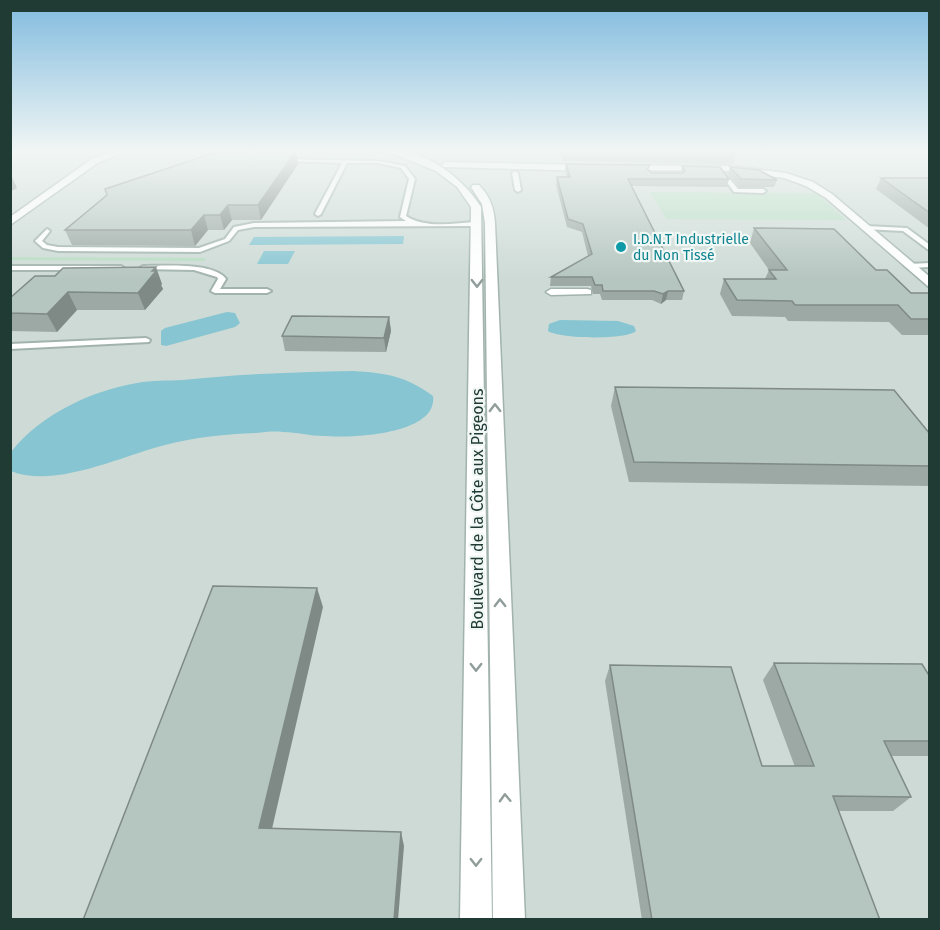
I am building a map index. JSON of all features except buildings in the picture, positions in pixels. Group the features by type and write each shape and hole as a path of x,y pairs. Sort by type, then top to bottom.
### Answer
{"street":[{"path":"10,222 47,193"},
{"name":"Boulevard de la Côte aux Pigeons","path":"467,193 476,207 477,224 476,920"},
{"name":"Boulevard de la Côte aux Pigeons","path":"482,193 488,207 490,223 508,920"},
{"path":"826,193 918,271 930,284"},
{"path":"551,292 587,292"}],"lane":[{"path":"318,214 328,193"},
{"path":"409,193 403,217 417,223"},
{"path":"47,231 38,241 45,247 58,249 200,250 227,240 236,228 254,225 477,224"},
{"path":"866,228 905,229 930,249"},
{"path":"10,268 194,268 220,276 222,279 215,291 267,291"},
{"path":"918,271 930,268"},
{"path":"10,346 146,340"}],"shaded area":[{"path":"11,193 929,193 929,919 11,919"}],"green space":[{"path":"651,193 816,193 846,220 666,219"},
{"path":"11,257 206,258 204,261 11,260"}],"water":[{"path":"404,236 403,244 249,245 254,237"},
{"path":"264,251 295,251 288,264 257,264"},
{"path":"227,312 235,313 240,323 235,327 166,346 161,345 161,331 165,328"},
{"path":"560,320 618,321 634,326 636,331 620,336 593,337 565,336 548,331 549,324"},
{"path":"353,371 386,375 414,384 433,396 431,409 422,419 408,426 371,435 319,436 276,432 221,435 165,445 67,474 28,476 11,471 11,452 36,427 67,407 119,387 143,382 226,376"}],"place":[{"name":"I.D.N.T Industrielle du Non Tissé","path":"621,247"}]}
